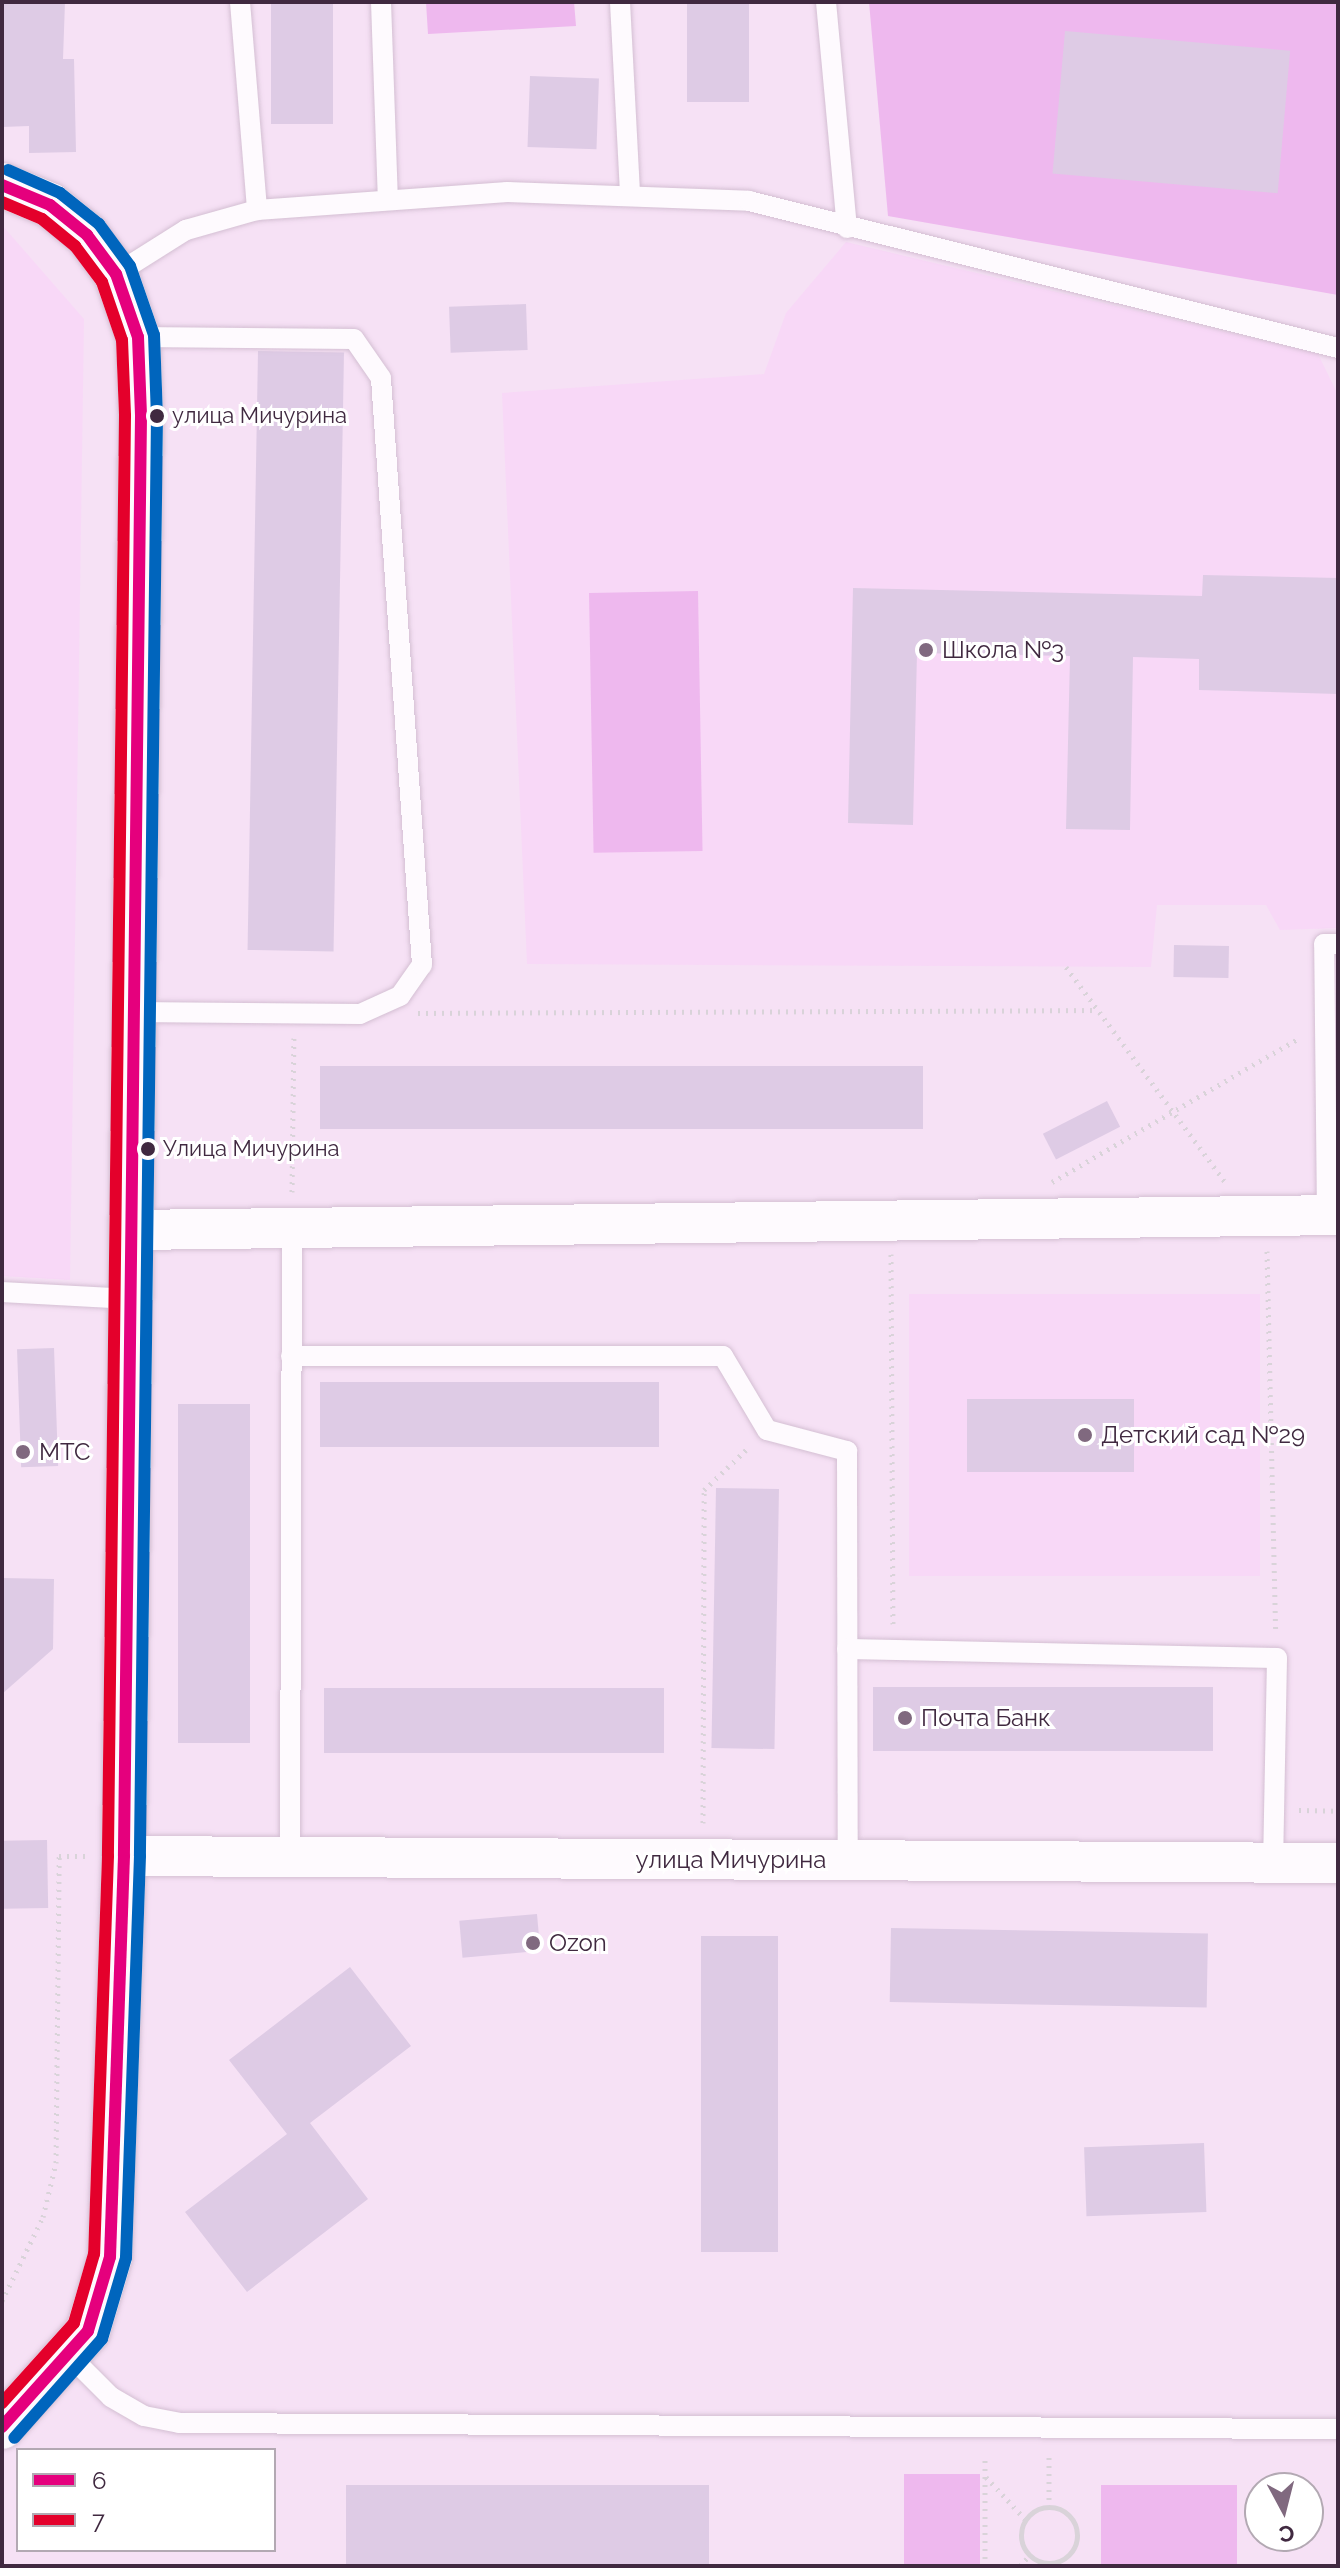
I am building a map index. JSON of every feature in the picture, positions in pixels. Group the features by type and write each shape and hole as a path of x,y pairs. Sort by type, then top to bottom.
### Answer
{"street":[{"path":"2,185 50,205 87,235 116,274 138,337 124,1856 110,2257 88,2331 70,2356 2,2427"},
{"path":"131,1230 1333,1215"},
{"name":"улица Мичурина","path":"124,1856 1338,1863"}],"lane":[{"path":"240,2 257,210"},
{"path":"381,2 388,198"},
{"path":"620,2 630,196"},
{"path":"826,2 847,228"},
{"path":"116,274 186,230 257,210 388,198 507,192 749,201 847,228 1338,348"},
{"path":"132,1012 360,1014 400,996 422,965 381,378 354,339 138,337"},
{"path":"1333,1215 1324,944 1338,944"},
{"path":"290,1857 292,1228"},
{"path":"2,1292 130,1299"},
{"path":"291,1356 723,1356 767,1430 847,1451 848,1861"},
{"path":"847,1649 1277,1658 1273,1863"},
{"path":"70,2356 130,2409 179,2423 1338,2429"}],"path":[{"path":"1066,967 1228,1186"},
{"path":"360,1014 1097,1010"},
{"path":"292,1228 294,1013"},
{"path":"1043,1187 1325,1023"},
{"path":"891,1222 894,1649"},
{"path":"1267,1249 1277,1658"},
{"path":"703,1860 704,1490 767,1430"},
{"path":"1274,1809 1338,1811"},
{"path":"2,2301 26,2261 56,2163 59,1856 124,1856"},
{"path":"985,2455 985,2566"},
{"path":"1049,2455 1049,2507"},
{"path":"985,2476 1026,2520"},
{"path":"1049,2507 1070,2516 1077,2536 1069,2556 1049,2565 1029,2556 1021,2537 1026,2520 1049,2507"},
{"path":"1020,2566 1029,2556"}],"shaded area":[{"path":"426,2 574,2 576,26 428,34"},
{"path":"869,2 1338,2 1338,295 888,216"},
{"path":"2,225 84,319 70,1280 2,1276"},
{"name":"Школа №3","path":"846,242 1318,354 1338,395 1338,928 1280,930 1266,905 1157,905 1151,967 527,964 502,393 764,374 786,313"},
{"path":"698,591 703,851 594,853 589,593"},
{"name":"Детский сад №29","path":"909,1294 1260,1294 1260,1576 909,1576"},
{"path":"904,2474 980,2474 980,2566 904,2566"},
{"path":"1101,2485 1237,2485 1237,2566 1101,2566"}],"building":[{"path":"2,2 65,2 63,59 74,59 76,152 29,153 29,126 2,127"},
{"path":"271,2 333,2 333,124 271,124"},
{"path":"687,2 749,2 749,102 687,102"},
{"path":"1065,31 1290,51 1278,193 1053,173"},
{"path":"530,76 599,78 596,149 528,147"},
{"path":"526,304 528,350 451,353 449,307"},
{"path":"258,351 344,353 334,951 248,950"},
{"path":"1203,575 1338,578 1338,694 1199,690 1199,659 1133,657 1130,830 1066,829 1070,656 917,653 913,825 848,823 853,588 1202,596"},
{"path":"1174,945 1229,946 1228,978 1173,977"},
{"path":"320,1066 923,1066 923,1129 320,1129"},
{"path":"1107,1101 1120,1127 1056,1160 1043,1134"},
{"path":"54,1348 58,1466 21,1467 17,1349"},
{"path":"320,1382 659,1382 659,1447 320,1447"},
{"path":"967,1399 1134,1399 1134,1472 967,1472"},
{"path":"178,1404 250,1404 250,1743 178,1743"},
{"path":"716,1488 779,1489 774,1749 711,1748"},
{"path":"2,1578 54,1579 53,1649 2,1694"},
{"path":"873,1687 1213,1687 1213,1751 873,1751"},
{"path":"324,1688 664,1688 664,1753 324,1753"},
{"path":"47,1840 48,1908 3,1909 2,1841"},
{"path":"537,1914 540,1951 463,1958 459,1921"},
{"path":"891,1928 1208,1934 1207,2008 890,2002"},
{"path":"701,1936 778,1936 778,2252 701,2252"},
{"path":"350,1967 411,2046 310,2123 368,2199 247,2292 185,2212 287,2134 229,2060"},
{"path":"1204,2143 1206,2212 1086,2216 1084,2147"},
{"path":"346,2485 709,2485 709,2566 346,2566"}],"transit line":[{"path":"8,170 60,193 99,224 130,266 154,335 157,416 140,1856 126,2258 102,2339 14,2438"},
{"name":"6","path":"2,185 50,205 87,235 116,274 138,337 141,416 124,1856 110,2257 88,2331 2,2427"},
{"name":"7","path":"2,202 42,219 75,246 102,282 122,340 125,416 108,1856 94,2254 74,2323 2,2403"}],"place":[{"name":"улица Мичурина","path":"157,416"},
{"name":"Школа №3","path":"926,650"},
{"name":"Улица Мичурина","path":"148,1149"},
{"name":"Детский сад №29","path":"1085,1435"},
{"name":"МТС","path":"23,1452"},
{"name":"Почта Банк","path":"905,1718"},
{"name":"Ozon","path":"533,1943"}]}
